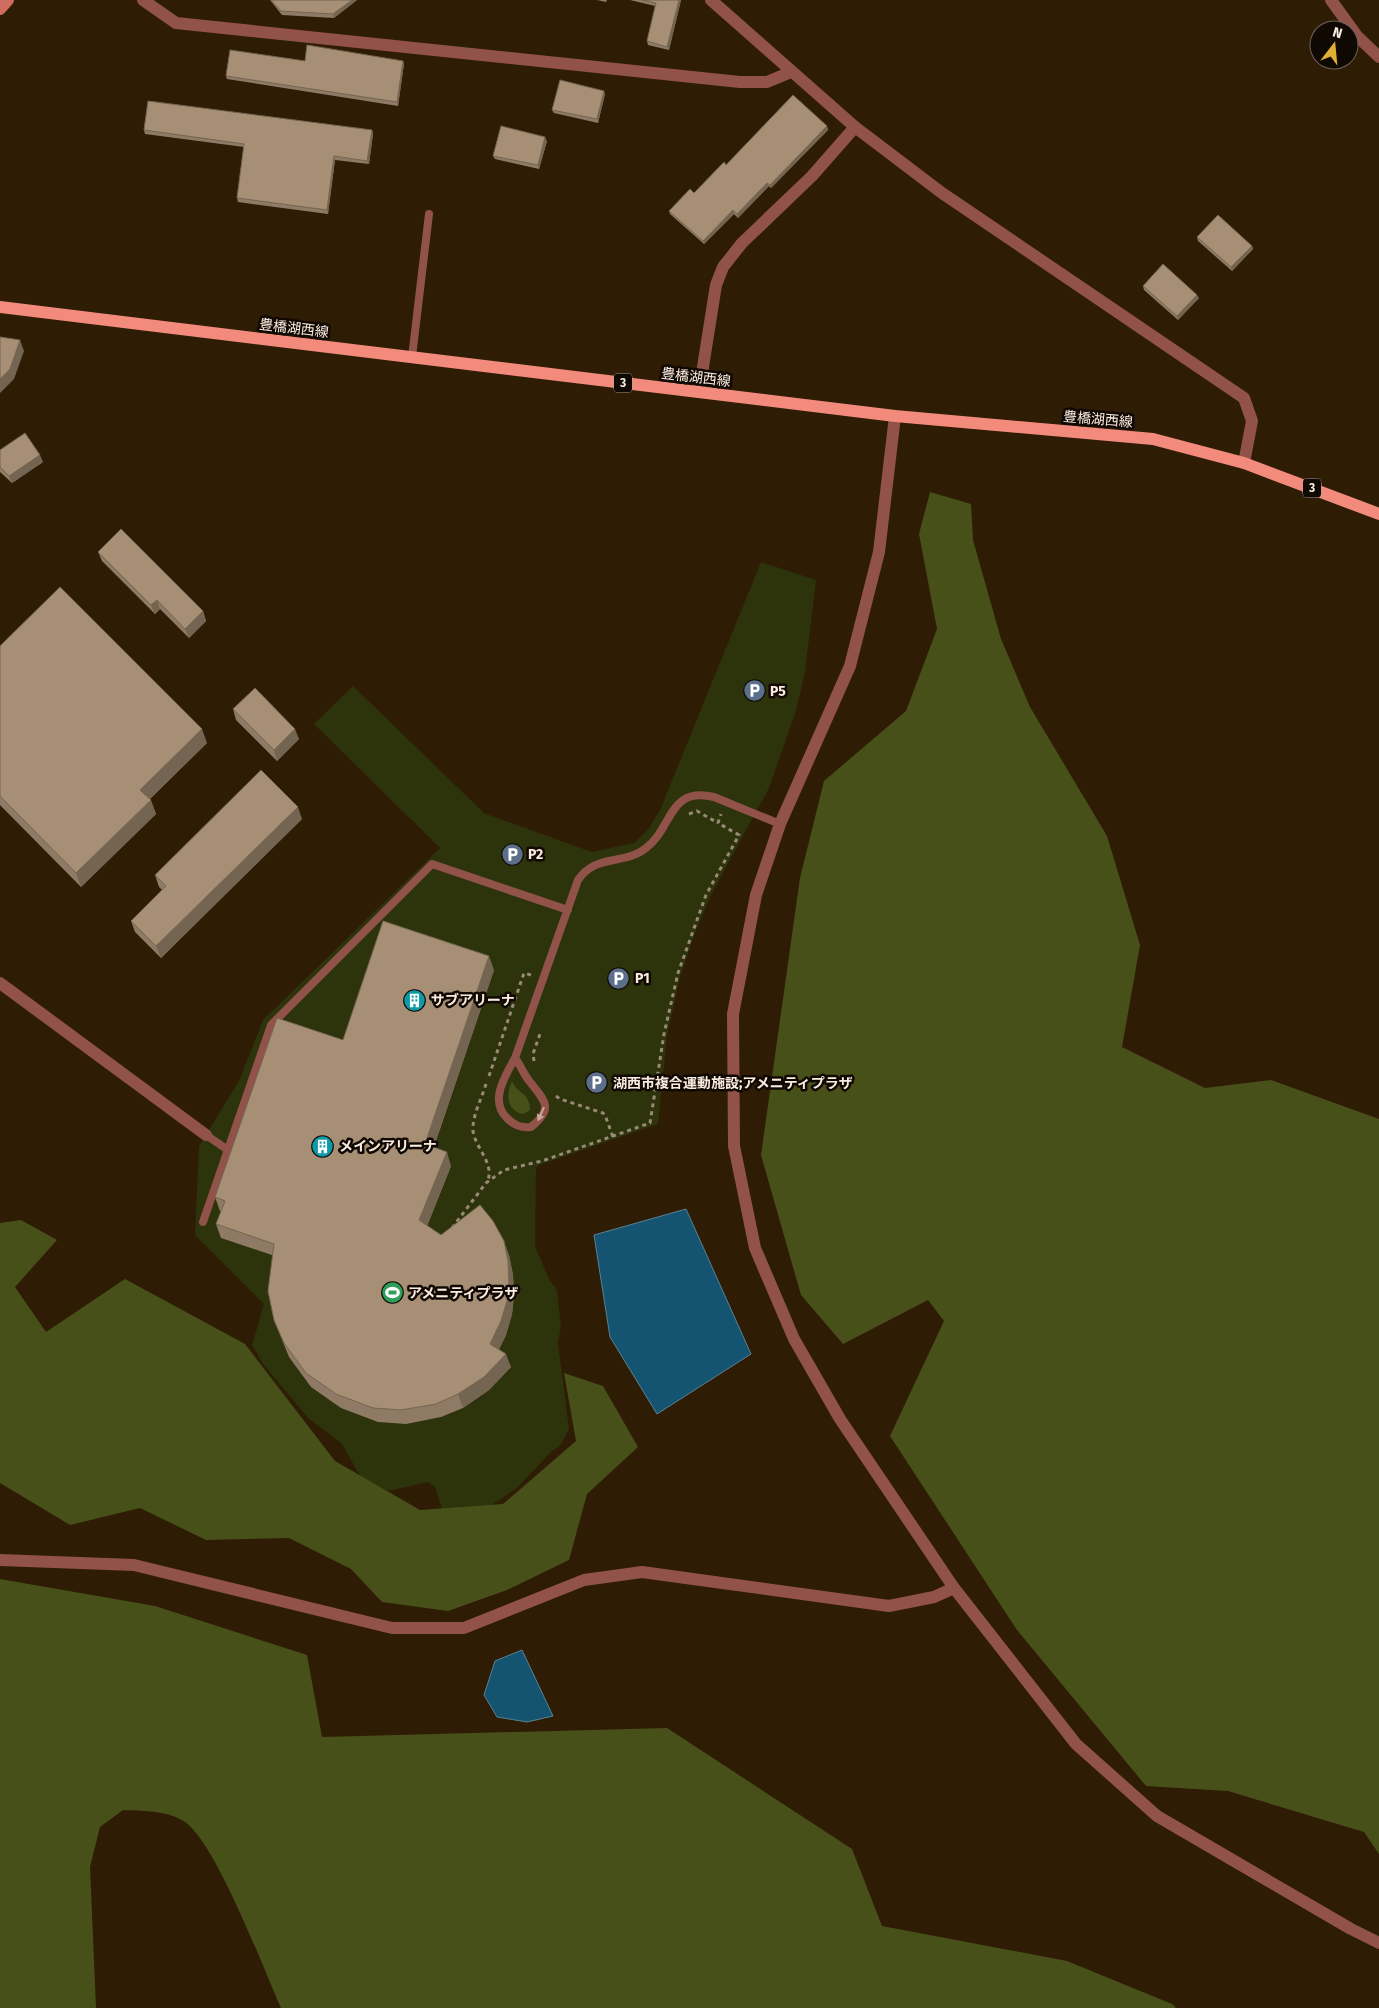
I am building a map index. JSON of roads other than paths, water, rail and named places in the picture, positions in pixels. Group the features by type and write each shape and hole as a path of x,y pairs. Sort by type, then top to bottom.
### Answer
{"main road":[{"path":"0,9 8,0"},
{"name":"豊橋湖西線","path":"0,307 895,416 1153,439 1244,463 1379,514"}],"street":[{"path":"143,0 176,23 444,53 740,82 767,82 791,72"},
{"path":"711,0 855,127 942,193 1244,398 1252,421 1244,463"},
{"path":"1331,0 1357,36 1379,57"},
{"path":"699,392 716,285 723,267 742,242 812,176 855,127"},
{"path":"895,416 879,552 850,666 780,824 756,895 733,1014 734,1146 755,1248 794,1339 840,1419 954,1588 1076,1744 1157,1816 1379,1943"},
{"path":"0,983 206,1135"},
{"path":"0,1560 134,1565 392,1628 464,1628 584,1580 642,1572 889,1606 934,1597 954,1588"}],"lane":[{"path":"412,357 429,214"},
{"path":"516,1058 530,1082 543,1097 545,1104 540,1119 531,1127 518,1127 511,1123 498,1106 502,1084 516,1058 578,880 583,873 591,866 601,862 640,854 657,838 679,803 687,798 700,795 725,802 780,824"},
{"path":"203,1222 271,1025 432,864 568,910"},
{"path":"206,1135 228,1150"}],"water":[{"path":"686,1209 751,1354 657,1414 610,1337 594,1235"},
{"path":"522,1650 553,1716 527,1722 497,1717 484,1695 495,1661"}],"place":[{"name":"P5","path":"754,691"},
{"name":"P2","path":"512,854"},
{"name":"P1","path":"619,978"},
{"name":"サブアリーナ","path":"415,1000"},
{"name":"湖西市複合運動施設;アメニティプラザ","path":"597,1083"},
{"name":"メインアリーナ","path":"323,1146"},
{"name":"アメニティプラザ","path":"392,1293"}]}
